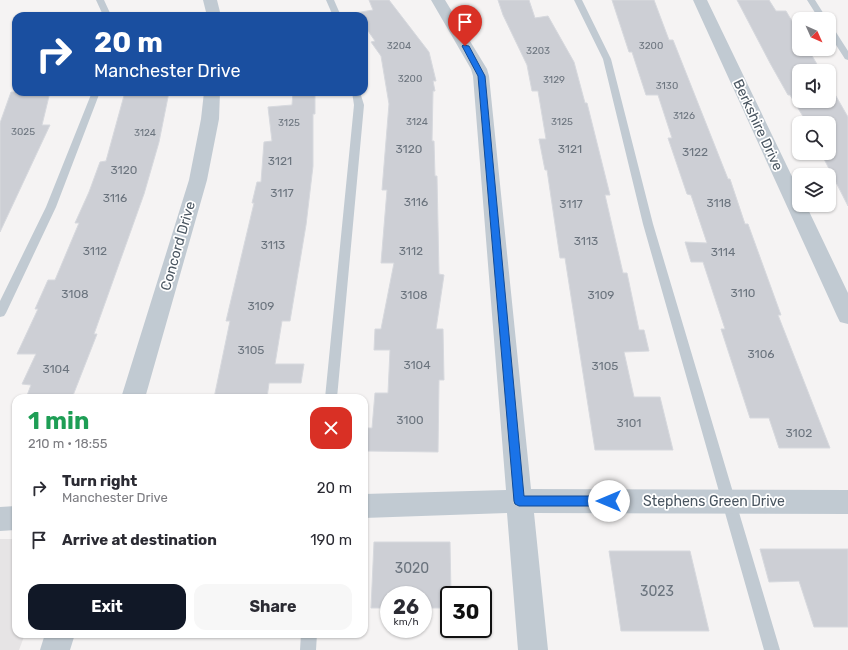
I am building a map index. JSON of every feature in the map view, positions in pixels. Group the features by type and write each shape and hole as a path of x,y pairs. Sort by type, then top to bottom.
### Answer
{"street":[{"path":"210,0 213,12"},
{"path":"438,0 482,76 533,650"},
{"name":"Berkshire Drive","path":"700,0 848,316"},
{"name":"Concord Drive","path":"134,394 198,180 210,119 212,96"},
{"name":"Stephens Green Drive","path":"368,506 519,501 848,502"},
{"path":"0,519 12,518"},
{"path":"55,650 59,638"}],"lane":[{"path":"100,0 106,12"},
{"path":"330,0 335,12"},
{"path":"578,0 607,59 648,224 772,650"},
{"path":"810,0 818,12"},
{"path":"836,39 848,57"},
{"path":"0,312 52,207 94,96"},
{"path":"331,394 359,105 357,96"},
{"path":"308,650 309,638"}],"shaded area":[{"path":"0,539 12,539 12,638 24,638 19,650 0,650"}],"building":[{"path":"369,0 389,0 429,52 436,81 433,81 435,91 433,91 432,141 434,141 435,176 437,176 439,274 444,275 436,329 443,329 444,380 439,380 438,452 368,451 368,428 372,428 375,393 388,393 390,350 374,350 375,329 381,329 394,263 381,263 387,190 382,190 389,104 381,56 371,42 375,41 368,31 368,12 361,12 373,10"},
{"path":"498,0 529,0 535,18 548,16 574,62 585,103 587,103 610,195 605,195 623,273 627,273 639,330 644,330 649,351 624,352 634,397 660,397 673,450 595,450 565,258 560,258 547,170 545,170 539,139 546,139 538,91 532,91 527,65 503,15"},
{"path":"612,0 654,0 669,40 673,40 728,179 730,179 745,224 748,224 781,315 778,315 830,448 779,448 769,418 750,418 721,329 725,329 703,262 691,262 685,242 707,243 691,195 687,194 668,138 672,138 658,95 646,95 632,52 629,52"},
{"path":"737,0 769,0 776,11 786,11 792,21 792,56 812,56 817,64 792,64 792,98 790,95 788,95"},
{"path":"11,92 12,96 49,96 42,125 50,125 0,232 0,123"},
{"path":"124,96 168,96 159,142 144,194 94,334 97,334 74,394 28,394 31,385 22,384 36,354 17,354 38,309 35,309 48,280 55,280 79,223 75,223 100,162 106,161"},
{"path":"293,96 315,96 315,114 313,114 313,166 306,225 290,321 282,321 275,364 304,364 301,383 269,383 268,394 215,394 230,321 226,321 254,203 252,203 257,182 261,182 264,142 272,141 268,107 292,105"},
{"path":"836,96 848,117 848,206 836,182 836,168 829,168 825,160 836,160 836,116 803,116 798,108 836,108"},
{"path":"374,542 450,542 451,586 440,586 440,608 432,608 432,586 380,586 380,608 371,608"},
{"path":"760,549 848,549 848,627 814,627 799,581 769,582"},
{"path":"609,551 690,551 709,631 621,631"}],"route":[{"path":"465,46 482,76 519,501 609,501"}]}
